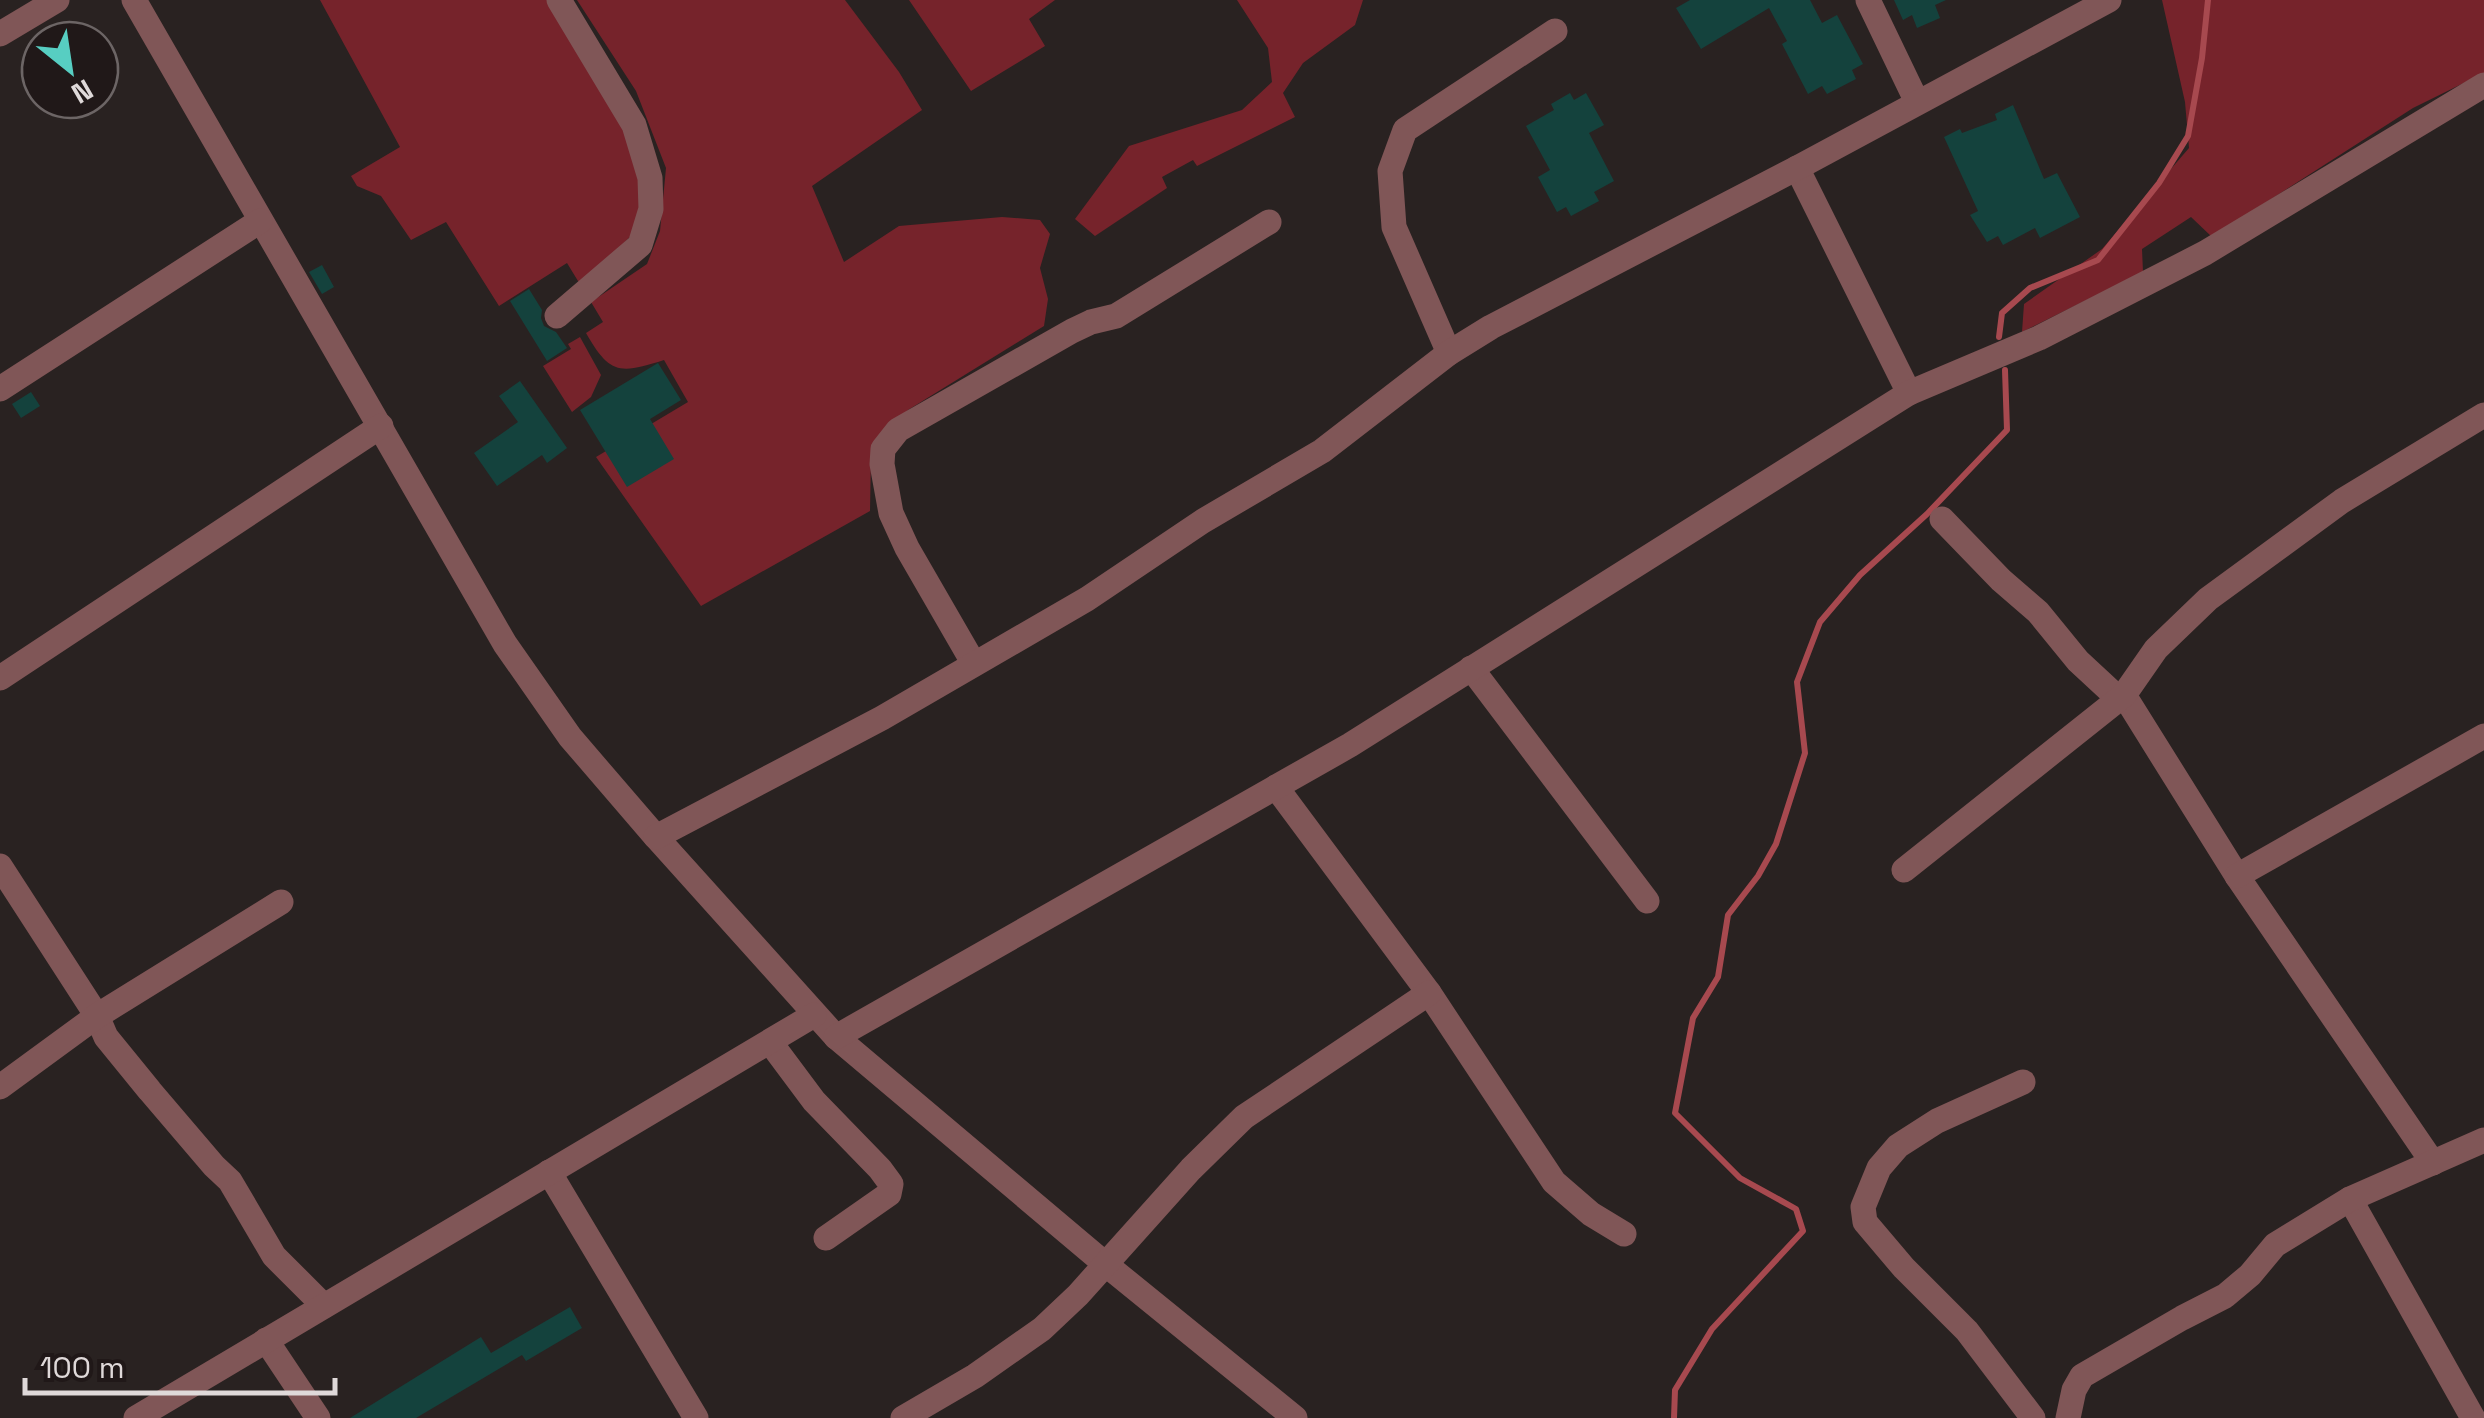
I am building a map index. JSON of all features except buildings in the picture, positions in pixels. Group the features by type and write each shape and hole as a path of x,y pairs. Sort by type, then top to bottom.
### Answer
{"street":[{"path":"0,34 57,0"},
{"path":"134,0 505,644 570,737 836,1037 1294,1418"},
{"path":"557,316 640,245 651,209 650,178 634,125 559,0"},
{"path":"1868,0 1916,102"},
{"path":"656,837 882,718 1087,599 1204,521 1322,451 1449,353 1491,327 2109,0"},
{"path":"1449,353 1394,226 1390,171 1406,130 1556,31"},
{"path":"836,1037 1350,745 1909,393 2039,338 2205,253 2484,85"},
{"path":"1797,168 1909,393"},
{"path":"0,389 260,220"},
{"path":"974,664 895,522 882,464 883,449 898,430 1072,331 1116,316 1269,222"},
{"path":"1904,870 2122,697 2156,649 2208,600 2342,501 2484,415"},
{"path":"0,678 381,426"},
{"path":"1942,519 2000,580 2038,612 2078,661 2122,697 2237,876 2433,1163"},
{"path":"1472,668 1647,901"},
{"path":"2237,876 2484,736"},
{"path":"1276,787 1429,992 1554,1182 1591,1214 1624,1234"},
{"path":"0,866 106,1036 230,1181 274,1256 324,1306"},
{"path":"0,1087 97,1016 281,902"},
{"path":"903,1418 975,1376 1042,1329 1244,1117 1429,992"},
{"path":"136,1418 814,1015"},
{"path":"770,1042 814,1101 887,1176 890,1184 889,1194 826,1238"},
{"path":"2023,1082 1938,1120 1898,1146 1879,1168 1863,1207 1865,1222 1967,1331 2032,1418"},
{"path":"2068,1418 2074,1390 2082,1376 2225,1296 2250,1275 2274,1245 2350,1199 2484,1140"},
{"path":"548,1172 696,1418"},
{"path":"2350,1199 2474,1418"},
{"path":"266,1340 318,1418"}],"shaded area":[{"path":"320,0 552,0 628,126 643,169 639,228 583,283 567,263 499,306 446,222 411,240 381,196 357,186 351,176 400,147"},
{"path":"577,0 845,0 922,110 812,186 844,262 899,226 1002,217 1040,220 1050,234 1040,268 1048,299 1044,326 908,410 871,455 870,511 701,606 596,457 688,402 664,360 637,368 618,368 602,357 586,333 603,322 591,302 647,264 660,231 666,168 636,91"},
{"path":"909,0 1055,0 1029,19 1045,46 971,91"},
{"path":"1237,0 1363,0 1355,25 1303,63 1283,93 1295,117 1197,166 1193,160 1162,177 1167,188 1095,236 1075,219 1129,146 1242,110 1272,82 1268,48"},
{"path":"2162,0 2484,0 2484,73 2413,108 2212,237 2191,217 2142,249 2143,272 2022,332 2024,304 2102,249 2189,148 2185,102"},
{"path":"580,337 601,375 591,397 572,412 543,366 571,349 568,344"}],"waterway":[{"path":"1999,337 2002,313 2030,288 2098,260 2159,183 2188,136 2208,0"},
{"path":"1674,1418 1675,1390 1712,1329 1803,1231 1796,1209 1740,1178 1675,1113 1693,1018 1718,977 1728,915 1758,876 1776,844 1805,753 1797,682 1820,622 1860,575 1927,514 2007,430 2005,370"}]}
